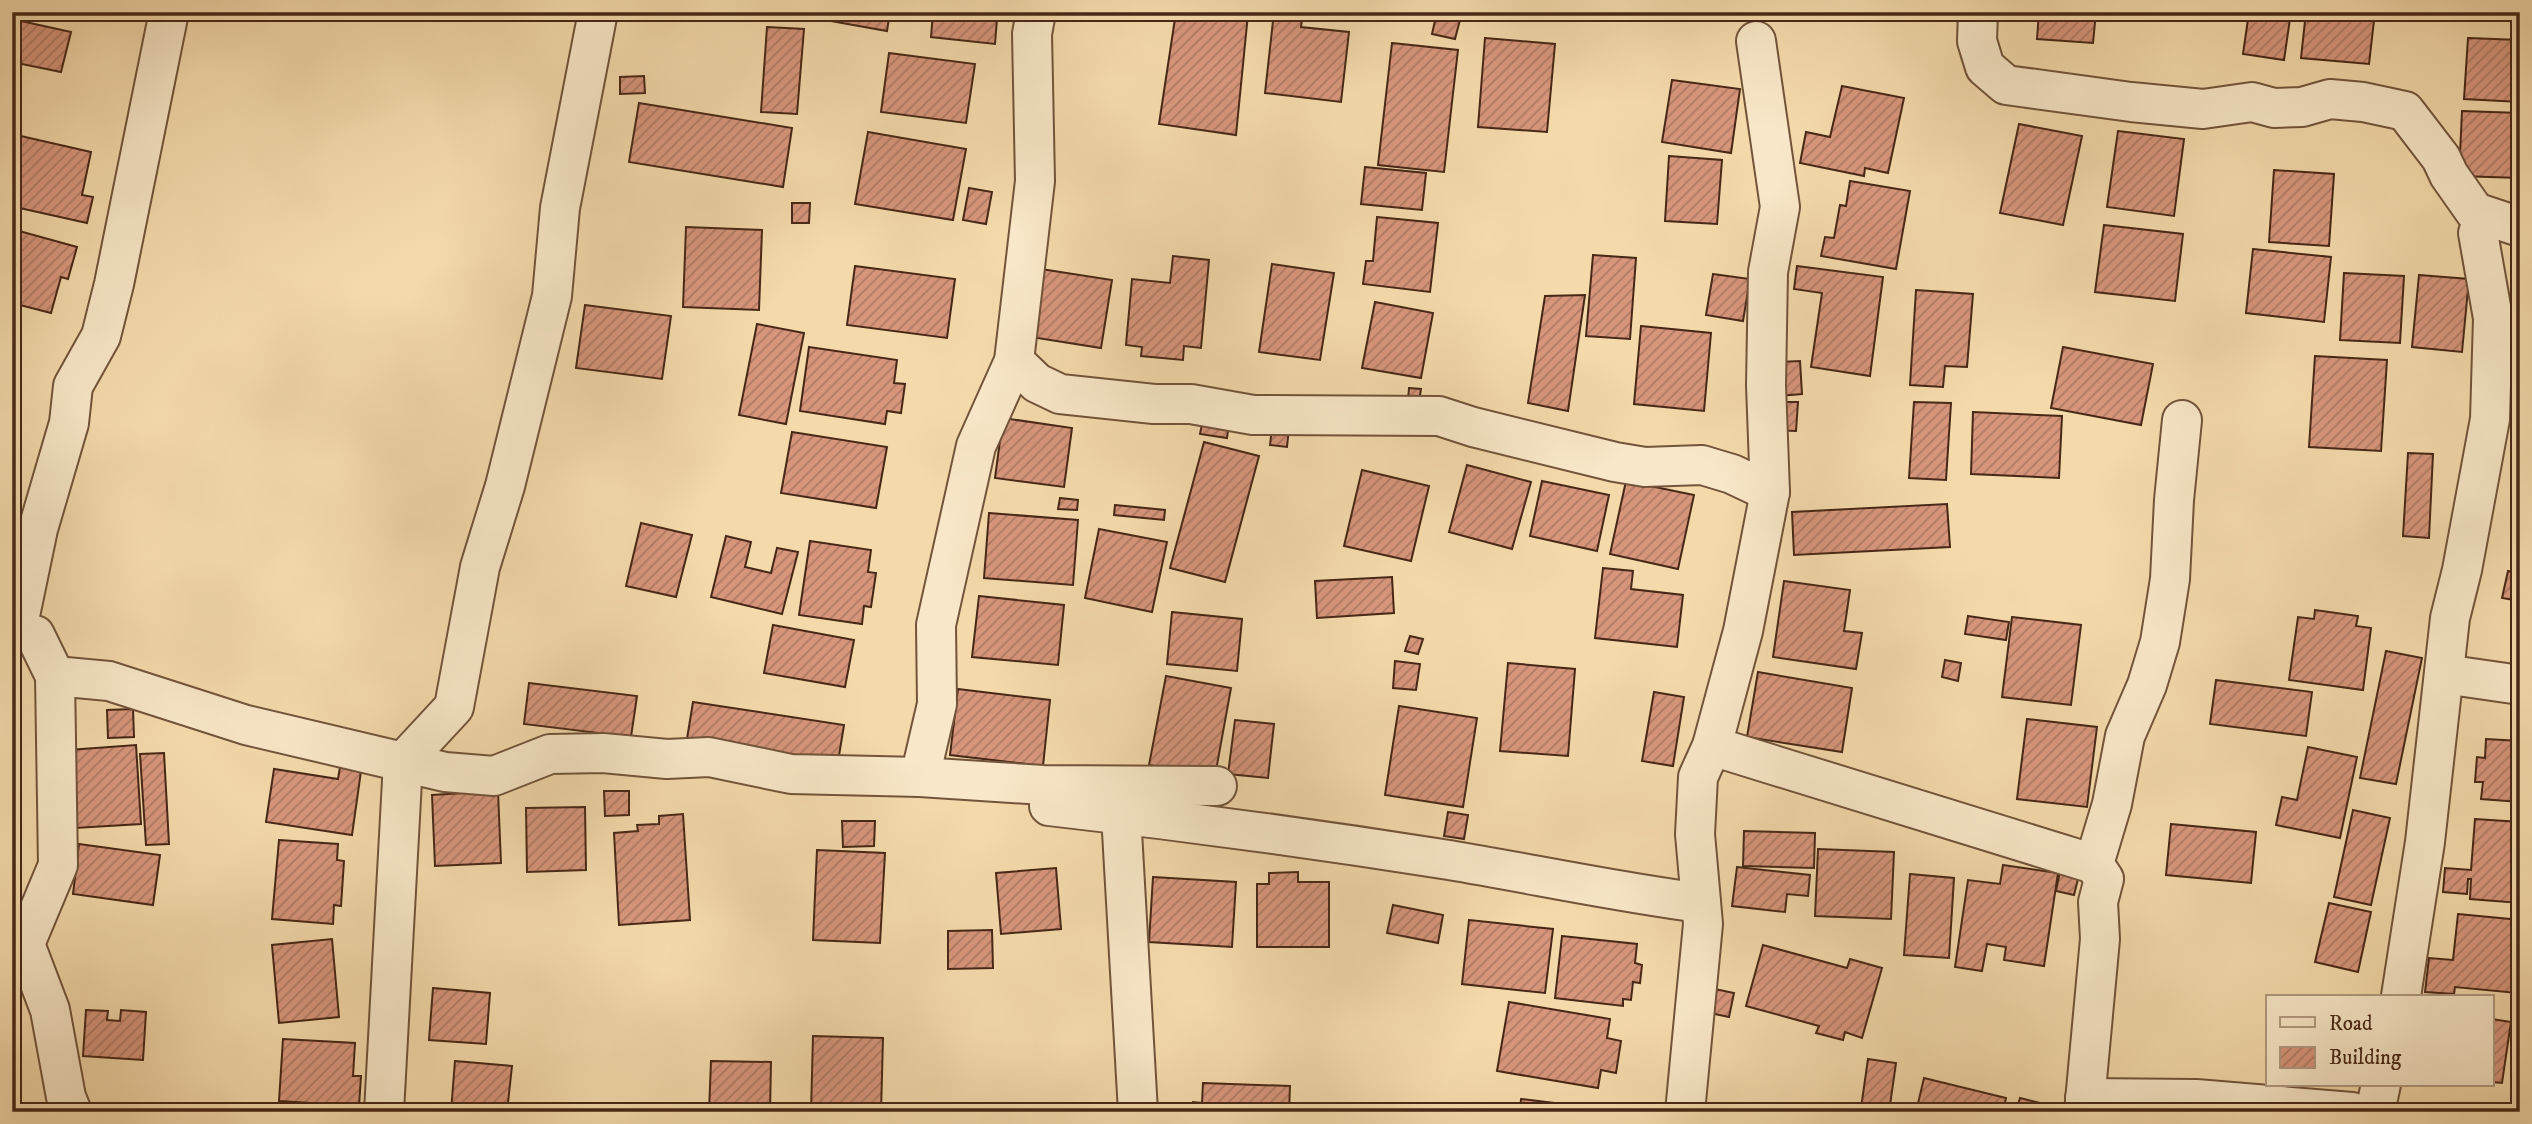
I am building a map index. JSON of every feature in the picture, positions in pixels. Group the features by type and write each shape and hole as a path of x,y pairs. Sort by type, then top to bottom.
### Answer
{"street":[{"path":"72,1112 65,1097 50,1010 25,944 58,865 55,676 35,635 17,630 38,529 69,423 73,386 101,336 114,284 169,12"},
{"path":"384,1112 402,762 454,707 480,567 505,486 552,296 560,208 598,12"},
{"path":"924,785 937,704 936,625 976,446 1014,361 1035,181 1032,34 1036,12"},
{"path":"1978,12 1977,41 1985,67 2006,85 2203,108 2252,102 2274,108 2302,107 2330,99 2363,102 2405,111 2441,158 2449,175 2475,212 2520,227"},
{"path":"1685,1112 1703,924 1695,834 1698,777 1712,746 1743,631 1770,492 1766,385 1768,271 1780,207 1756,41"},
{"path":"2401,995 2425,842 2450,618 2462,570 2490,419 2493,318 2478,233"},
{"path":"1014,361 1037,383 1060,394 1154,404 1191,404 1253,415 1438,416 1473,428 1615,462 1645,467 1702,465 1732,474 1770,492"},
{"path":"2094,864 2112,804 2125,736 2147,685 2160,642 2170,579 2182,420"},
{"path":"2444,674 2520,685"},
{"path":"55,676 109,681 246,725 445,772 494,776 550,754 603,752 667,759 709,757 791,774 924,785 1233,828 1423,856 1701,903"},
{"path":"1712,746 2094,864 2104,879 2098,902 2100,939 2084,1105 2196,1099 2353,1112"},
{"path":"924,785 1217,786"},
{"path":"1121,814 1138,1112"},
{"path":"2375,1112 2381,1086"}],"building":[{"path":"827,12 890,12 887,31 825,20"},
{"path":"933,12 1009,12 1008,21 997,19 995,44 931,37"},
{"path":"1176,12 1248,14 1236,135 1159,124"},
{"path":"1274,12 1303,12 1301,27 1349,32 1341,102 1265,93"},
{"path":"1437,12 1461,16 1455,39 1432,34"},
{"path":"2039,12 2096,12 2093,43 2037,39"},
{"path":"2114,12 2174,12 2173,18"},
{"path":"2249,12 2291,12 2284,60 2243,54"},
{"path":"2306,12 2375,12 2369,64 2301,58"},
{"path":"12,19 71,32 61,72 12,62"},
{"path":"767,27 804,29 797,114 761,112"},
{"path":"1485,38 1555,44 1547,132 1478,127"},
{"path":"2468,38 2520,40 2520,102 2464,99"},
{"path":"1392,43 1458,50 1444,172 1378,165"},
{"path":"889,53 975,64 966,123 881,112"},
{"path":"644,76 645,93 620,94 620,77"},
{"path":"1672,80 1740,89 1731,153 1662,142"},
{"path":"1842,86 1904,98 1888,173 1865,168 1864,176 1800,163 1806,132 1830,137"},
{"path":"639,103 792,128 783,187 629,162"},
{"path":"2462,111 2520,113 2520,178 2459,176"},
{"path":"2019,124 2082,136 2063,225 2000,213"},
{"path":"2118,131 2184,139 2174,216 2107,207"},
{"path":"868,132 966,149 953,220 855,204"},
{"path":"12,134 91,152 82,195 93,197 87,223 15,207 17,200 12,198"},
{"path":"1669,156 1722,160 1717,224 1665,221"},
{"path":"1365,167 1426,173 1422,210 1361,204"},
{"path":"2274,170 2334,174 2329,246 2269,242"},
{"path":"1850,181 1910,191 1896,269 1821,256 1825,237 1834,238 1840,205 1846,206"},
{"path":"969,188 992,192 986,224 963,220"},
{"path":"792,203 810,203 809,223 792,223"},
{"path":"1377,217 1438,223 1430,292 1363,284 1366,261 1373,261"},
{"path":"2104,225 2183,234 2175,301 2095,292"},
{"path":"686,227 762,230 759,310 683,307"},
{"path":"12,229 77,247 68,279 61,277 51,313 12,303"},
{"path":"2253,249 2331,257 2324,322 2246,313"},
{"path":"1593,255 1636,258 1630,339 1586,336"},
{"path":"1173,256 1209,260 1201,348 1184,346 1183,360 1141,356 1142,347 1126,345 1132,279 1170,283"},
{"path":"1272,264 1334,273 1320,360 1259,352"},
{"path":"855,266 955,279 947,338 847,325"},
{"path":"1797,266 1883,277 1870,376 1811,367 1822,293 1794,289"},
{"path":"1041,269 1112,280 1101,348 1031,337"},
{"path":"2344,273 2404,276 2400,343 2340,340"},
{"path":"1713,274 1750,279 1743,321 1706,315"},
{"path":"2419,275 2469,279 2462,352 2412,347"},
{"path":"1916,290 1973,294 1967,367 1945,366 1943,387 1910,385"},
{"path":"1585,295 1568,411 1528,403 1545,296"},
{"path":"1375,302 1433,313 1421,378 1362,368"},
{"path":"585,305 671,316 662,379 576,368"},
{"path":"757,324 804,333 786,424 739,415"},
{"path":"1641,326 1711,333 1704,411 1634,404"},
{"path":"809,347 897,360 894,383 905,384 901,413 887,411 885,424 800,411"},
{"path":"2063,347 2153,364 2141,425 2051,408"},
{"path":"2315,356 2387,360 2381,451 2309,447"},
{"path":"1800,361 1802,394 1777,396 1775,362"},
{"path":"1409,388 1421,389 1419,401 1408,400"},
{"path":"1774,402 1798,402 1796,431 1773,430"},
{"path":"1914,402 1951,403 1946,480 1909,478"},
{"path":"1973,412 2062,416 2059,478 1971,474"},
{"path":"1003,418 1072,428 1064,487 995,478"},
{"path":"1203,419 1229,423 1227,438 1200,434"},
{"path":"1272,427 1289,428 1287,447 1270,445"},
{"path":"792,432 887,447 876,508 781,493"},
{"path":"1204,442 1259,456 1225,582 1170,568"},
{"path":"2408,453 2433,454 2429,538 2403,536"},
{"path":"1467,465 1531,482 1512,549 1449,532"},
{"path":"1362,470 1429,486 1411,561 1344,546"},
{"path":"1542,481 1609,495 1597,551 1530,536"},
{"path":"1626,481 1694,495 1678,569 1610,554"},
{"path":"1060,498 1078,500 1077,510 1058,509"},
{"path":"1947,504 1950,547 1794,555 1792,512"},
{"path":"1115,505 1165,510 1164,520 1114,515"},
{"path":"989,513 1078,520 1073,585 984,578"},
{"path":"641,523 692,535 676,597 626,586"},
{"path":"1099,529 1167,542 1152,612 1085,598"},
{"path":"726,536 751,542 745,567 771,573 777,548 798,552 782,614 711,597"},
{"path":"810,541 871,550 868,572 876,573 871,607 864,606 862,624 799,615"},
{"path":"2519,565 2520,601 2502,598 2508,571 2517,573"},
{"path":"1603,568 1633,571 1631,589 1683,595 1677,647 1595,638"},
{"path":"1392,577 1394,613 1317,618 1315,581"},
{"path":"1784,581 1850,590 1844,631 1862,633 1856,669 1773,657"},
{"path":"979,596 1064,605 1058,665 972,657"},
{"path":"2315,610 2358,616 2356,626 2371,628 2363,690 2289,680 2298,617 2314,619"},
{"path":"1172,612 1242,619 1237,671 1167,664"},
{"path":"1968,616 2009,622 2006,640 1965,634"},
{"path":"2012,617 2081,625 2071,705 2002,697"},
{"path":"773,625 854,640 845,687 764,673"},
{"path":"1410,636 1423,639 1418,654 1405,651"},
{"path":"2386,651 2422,658 2396,784 2360,778"},
{"path":"1945,660 1961,663 1958,681 1942,677"},
{"path":"1395,661 1420,664 1416,690 1393,688"},
{"path":"1508,663 1575,669 1568,756 1500,751"},
{"path":"1758,672 1852,688 1842,752 1747,737"},
{"path":"1166,676 1231,688 1215,776 1149,765"},
{"path":"2216,680 2312,692 2306,736 2210,724"},
{"path":"529,683 637,696 631,737 524,724"},
{"path":"958,689 1050,700 1043,766 950,755"},
{"path":"1654,692 1684,697 1673,766 1642,761"},
{"path":"693,702 844,725 837,768 686,745"},
{"path":"1399,706 1477,718 1463,807 1385,795"},
{"path":"133,709 134,737 108,738 107,710"},
{"path":"2027,719 2097,727 2087,807 2017,799"},
{"path":"1235,720 1274,724 1268,778 1228,774"},
{"path":"2486,739 2520,741 2520,802 2481,799 2483,782 2475,782 2477,757 2485,758"},
{"path":"136,745 141,824 75,828 69,750"},
{"path":"2308,747 2357,757 2340,838 2276,825 2282,797 2297,800"},
{"path":"164,753 169,844 146,845 140,754"},
{"path":"341,761 362,764 352,835 266,822 274,769 338,779"},
{"path":"498,791 501,863 435,866 432,795"},
{"path":"604,791 629,791 629,815 605,816"},
{"path":"585,807 586,870 527,872 526,808"},
{"path":"2353,810 2390,818 2371,905 2334,897"},
{"path":"1448,812 1468,815 1464,839 1444,836"},
{"path":"683,814 690,920 619,925 614,833 638,831 637,825 659,824 659,816"},
{"path":"2475,819 2520,822 2520,903 2470,899 2471,879 2468,879 2467,894 2443,892 2445,868 2471,870"},
{"path":"842,821 875,821 874,846 843,847"},
{"path":"2171,824 2256,832 2251,883 2166,875"},
{"path":"1744,831 1815,833 1814,868 1743,866"},
{"path":"279,840 338,844 337,860 344,861 341,906 334,905 333,924 272,919"},
{"path":"79,844 160,855 153,905 73,894"},
{"path":"1818,849 1894,852 1891,919 1815,916"},
{"path":"817,850 885,853 880,943 813,940"},
{"path":"2003,865 2058,873 2044,966 2004,960 2006,947 1987,944 1982,971 1955,967 1968,880 2000,884"},
{"path":"1737,867 1810,875 1808,896 1787,894 1785,912 1732,906"},
{"path":"1056,868 1061,929 1001,934 996,873"},
{"path":"2060,871 2079,875 2074,895 2056,891"},
{"path":"1298,872 1298,882 1329,882 1329,947 1257,947 1257,884 1269,884 1269,873"},
{"path":"1910,874 1954,878 1949,958 1904,955"},
{"path":"1153,877 1236,882 1232,947 1149,942"},
{"path":"2329,903 2371,912 2358,972 2315,962"},
{"path":"1393,905 1443,915 1438,943 1387,933"},
{"path":"2458,914 2520,920 2517,993 2455,987 2454,994 2425,992 2429,958 2453,960"},
{"path":"1469,920 1553,929 1545,993 1462,984"},
{"path":"992,930 993,968 948,969 948,931"},
{"path":"1562,936 1637,944 1635,963 1642,965 1640,983 1633,982 1631,1000 1623,999 1623,1006 1555,998"},
{"path":"332,939 339,1017 279,1023 272,945"},
{"path":"1763,945 1847,968 1850,959 1882,968 1862,1038 1845,1032 1843,1040 1816,1033 1819,1026 1746,1006"},
{"path":"433,988 490,993 486,1044 429,1040"},
{"path":"1710,988 1734,993 1729,1017 1705,1012"},
{"path":"1509,1002 1610,1019 1607,1038 1621,1041 1616,1073 1601,1070 1598,1088 1497,1071"},
{"path":"86,1010 108,1011 107,1020 120,1021 121,1010 146,1012 143,1060 83,1056"},
{"path":"2494,1019 2511,1022 2502,1083 2494,1082"},
{"path":"2520,1033 2520,1074 2514,1073"},
{"path":"813,1036 883,1038 881,1112 811,1112"},
{"path":"283,1039 355,1043 353,1076 361,1076 359,1106 279,1101"},
{"path":"1868,1059 1896,1063 1889,1112 1861,1108"},
{"path":"455,1061 512,1066 507,1112 451,1112"},
{"path":"711,1061 771,1062 770,1112 709,1112"},
{"path":"1924,1078 2006,1098 2003,1112 1916,1112"},
{"path":"1203,1083 1290,1086 1289,1112 1192,1112 1193,1102 1202,1103"},
{"path":"2020,1098 2068,1110 2016,1111"},
{"path":"1521,1099 1611,1110 1611,1112 1520,1112"}]}
